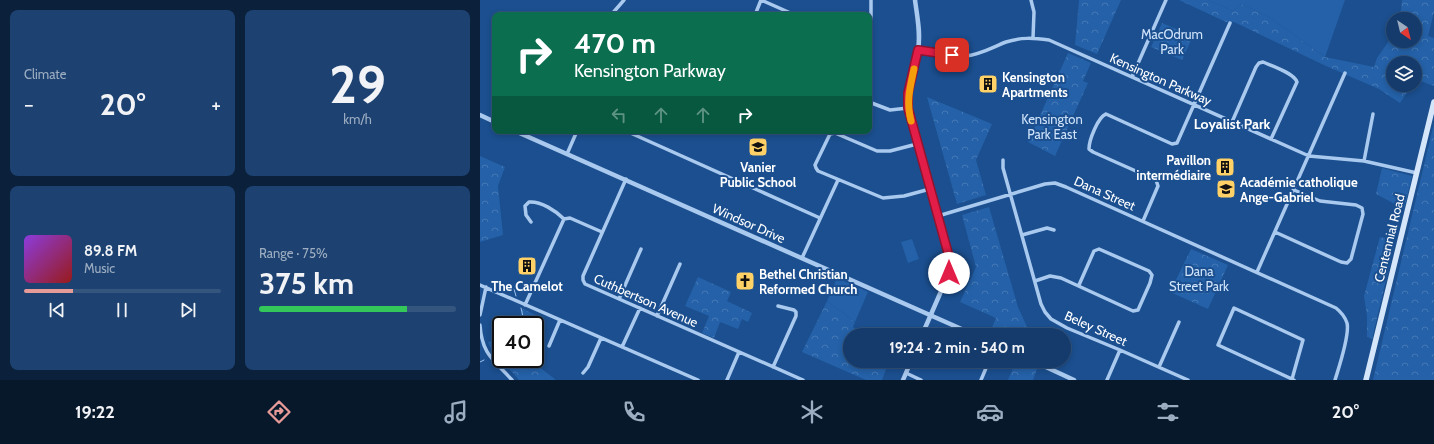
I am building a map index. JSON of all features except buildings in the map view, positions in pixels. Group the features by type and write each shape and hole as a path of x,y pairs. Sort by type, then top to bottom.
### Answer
{"main road":[{"name":"Centennial Road","path":"1366,380 1434,102"}],"street":[{"path":"755,12 761,0 788,12"},
{"path":"871,0 871,12"},
{"path":"915,0 920,35 908,93 908,108 950,260 949,273 925,328"},
{"path":"1031,0 1034,12 1033,38"},
{"path":"1132,77 1166,0"},
{"path":"613,12 622,1"},
{"path":"1143,221 1158,186 1156,180 1093,152 1089,149 1091,137 1101,116 1106,114 1172,144 1177,143 1230,23"},
{"name":"Kensington Parkway","path":"918,50 955,56 965,56 1022,38 1049,40 1309,156 1364,161 1417,173"},
{"path":"1232,122 1256,67 1259,63 1264,62 1291,75 1297,82 1271,139"},
{"path":"1335,380 1348,325 1341,312 1326,302 1257,272 1345,73"},
{"path":"872,103 890,110 908,108"},
{"path":"1364,161 1373,114"},
{"path":"480,115 492,121"},
{"name":"Windsor Drive","path":"522,134 959,328"},
{"path":"567,154 576,134"},
{"path":"633,134 820,218"},
{"path":"830,134 815,165 818,171 883,198 904,196 930,189"},
{"path":"837,134 877,151 890,151 917,144"},
{"name":"Beley Street","path":"1003,160 1003,168 1010,195 1041,304 1050,319 1067,328 1188,380"},
{"name":"Cuthbertson Avenue","path":"626,179 583,276 582,280 584,284 803,380"},
{"path":"802,258 838,180"},
{"name":"Dana Street","path":"938,216 1045,184 1055,184 1066,187 1257,272"},
{"path":"1275,232 1341,262 1347,263 1351,259 1363,214 1362,208 1356,205 1320,202 1294,190"},
{"path":"531,222 526,215 526,206 529,202 534,202 555,211 564,219"},
{"path":"564,219 570,218 602,232"},
{"path":"525,305 564,219"},
{"path":"1022,235 1047,228 1054,230"},
{"path":"619,299 640,249"},
{"path":"1035,281 1050,276 1061,278 1133,311 1138,310 1150,283 1152,274 1149,271 1099,249 1094,251 1079,285"},
{"path":"657,316 680,264"},
{"path":"480,284 698,380"},
{"path":"480,315 486,287"},
{"path":"773,367 796,316 796,312 794,310 778,306"},
{"path":"622,347 640,308"},
{"path":"1234,308 1303,340 1293,380 1218,345 1234,308"},
{"path":"549,346 560,320"},
{"path":"1159,367 1179,322"},
{"path":"480,325 481,339 489,356 512,380"},
{"path":"582,373 588,367 601,338"},
{"path":"1107,380 1120,350"},
{"path":"726,380 739,352"},
{"path":"903,380 908,368"},
{"path":"981,380 986,368"},
{"path":"1047,368 1074,380"},
{"path":"906,373 922,380"}],"green space":[{"path":"1079,0 1121,0 1097,54 1075,45"},
{"path":"1179,0 1208,0 1233,11 1241,4 1269,17 1325,57 1374,67 1377,58 1386,45 1386,48 1422,48 1422,12 1401,12 1402,0 1434,0 1434,12 1428,36 1434,38 1434,86 1422,82 1422,56 1386,56 1386,92 1407,92 1400,103 1379,89 1326,66 1234,22 1226,22"},
{"path":"1208,0 1345,0 1325,57 1269,17 1241,4 1233,11"},
{"name":"MacOdrum Park","path":"1162,23 1193,36 1182,60 1151,47"},
{"name":"Kensington Park East","path":"1068,53 1091,63 1083,81 1088,83 1055,156 1028,142"},
{"path":"927,97 992,124 976,160 986,195 957,204"},
{"path":"1434,123 1434,380 1373,380"},
{"path":"480,156 505,167 498,186 503,235 480,242"},
{"path":"1382,168 1412,176 1404,209 1376,194"},
{"path":"989,207 1018,307 1028,328 992,328 996,318 960,302 976,267 962,215"},
{"path":"1380,237 1389,239 1394,246 1372,339 1367,337 1367,316 1364,296"},
{"path":"912,239 919,259 908,263 901,242"},
{"name":"Dana Street Park","path":"1191,249 1228,265 1208,309 1170,292"},
{"path":"698,277 731,292 727,301 752,313 748,322 742,319 738,329 720,322 714,338 702,333 709,316 685,306"},
{"path":"837,278 868,292 855,322 827,301"},
{"path":"827,301 855,322 853,327 854,328 843,328 843,368 886,369 882,380 866,380 802,352"},
{"path":"523,309 538,316 520,316"},
{"path":"492,341 492,349 490,347 488,342"},
{"path":"508,368 541,368 556,380 519,380"},
{"path":"1013,368 1037,369 1033,380 1008,380"}],"waterway":[{"path":"514,289 516,296"},
{"path":"521,308 523,316"},
{"path":"480,362 484,360"}],"slow traffic":[{"path":"911,121 908,108 908,93 914,69"}],"place":[{"name":"Kensington Apartments","path":"988,84"},
{"name":"Vanier Public School","path":"758,147"},
{"name":"Pavillon intermédiaire","path":"1225,167"},
{"name":"Académie catholique Ange-Gabriel","path":"1226,189"},
{"name":"The Camelot","path":"527,266"},
{"name":"Bethel Christian Reformed Church","path":"745,281"}],"district":[{"name":"Loyalist Park","path":"1232,124"}],"route":[{"path":"949,273 950,260 920,156 908,108 908,93 918,50 952,55"}]}
